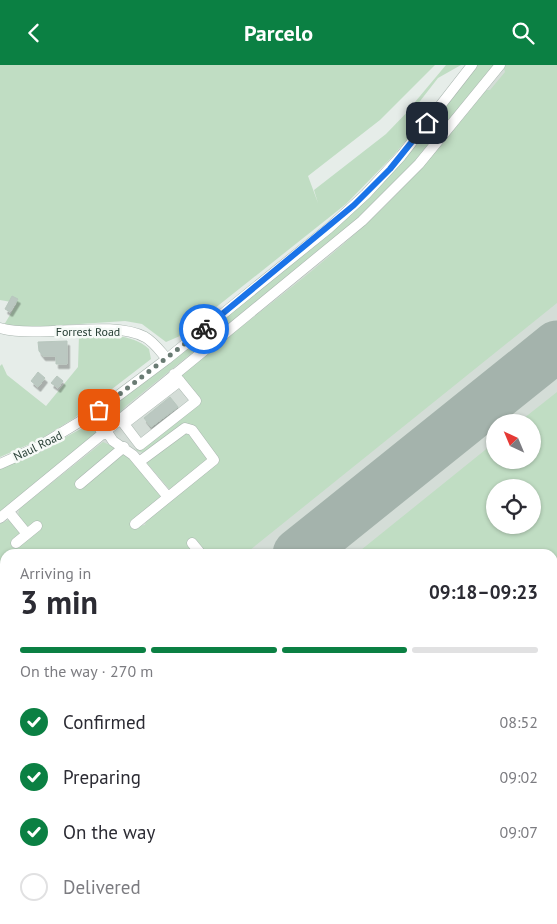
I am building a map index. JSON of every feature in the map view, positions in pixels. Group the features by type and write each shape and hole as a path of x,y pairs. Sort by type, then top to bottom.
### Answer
{"street":[{"name":"Naul Road","path":"0,464 38,447 90,416 167,359 329,228 366,194 401,156 472,65"},
{"path":"177,377 196,401 140,445 124,425 177,377 362,221 419,165 500,65"},
{"name":"Forrest Road","path":"0,328 31,332 121,330 144,337 154,344 167,359"},
{"path":"0,518 105,433 129,411 177,377"},
{"path":"90,416 105,433 124,447 139,462 168,497"},
{"path":"135,524 214,460 192,430 185,428 178,431 139,462"},
{"path":"80,483 124,447"},
{"path":"9,511 27,533"},
{"path":"16,543 37,525"},
{"path":"192,543 197,549"}],"shaded area":[{"path":"488,65 557,65 557,549 0,549 0,501 57,456 432,137"}],"green space":[{"path":"0,65 435,65 380,120 308,176 318,203 314,190 386,134 414,105 446,65 461,65 438,78 417,105 413,132 394,155 346,204 180,336 166,342 142,324 125,321 35,327 4,325 17,303 0,300"},
{"path":"477,65 494,65 410,167 350,226 126,406 107,426 99,419 104,411 330,231"},
{"path":"506,65 557,65 557,303 251,549 0,549 0,524 10,519 22,532 28,527 18,517 19,509 103,442 124,451 161,496 138,526 145,525 147,518 219,460 194,428 144,453 137,451 133,442 141,449 200,402 180,375 335,252 383,208 462,121 486,90 490,90 505,72 504,68"},
{"path":"79,335 116,336 134,340 149,349 151,359 73,419 39,440 0,457 0,366 2,364 7,375 46,406 78,367"},
{"path":"557,392 557,549 362,549 486,449 486,469 541,469 541,414 529,414"},
{"path":"90,424 93,425 96,435 0,512 0,468 47,447"},
{"path":"184,433 190,434 207,455 207,461 170,490 146,462"}],"building":[{"path":"12,296 18,299 10,312 5,309"},
{"path":"67,341 67,364 56,364 56,356 43,356 39,351 38,342"},
{"path":"38,372 45,378 38,387 31,381"},
{"path":"57,376 63,381 58,388 51,383"},
{"path":"170,397 178,407 151,427 144,418"}],"taxiway":[{"path":"536,362 557,362"}],"runway":[{"path":"304,549 557,346"}],"way so far":[{"path":"99,410 204,329"}],"route":[{"path":"204,329 329,228 366,194 390,169 427,123"}]}
